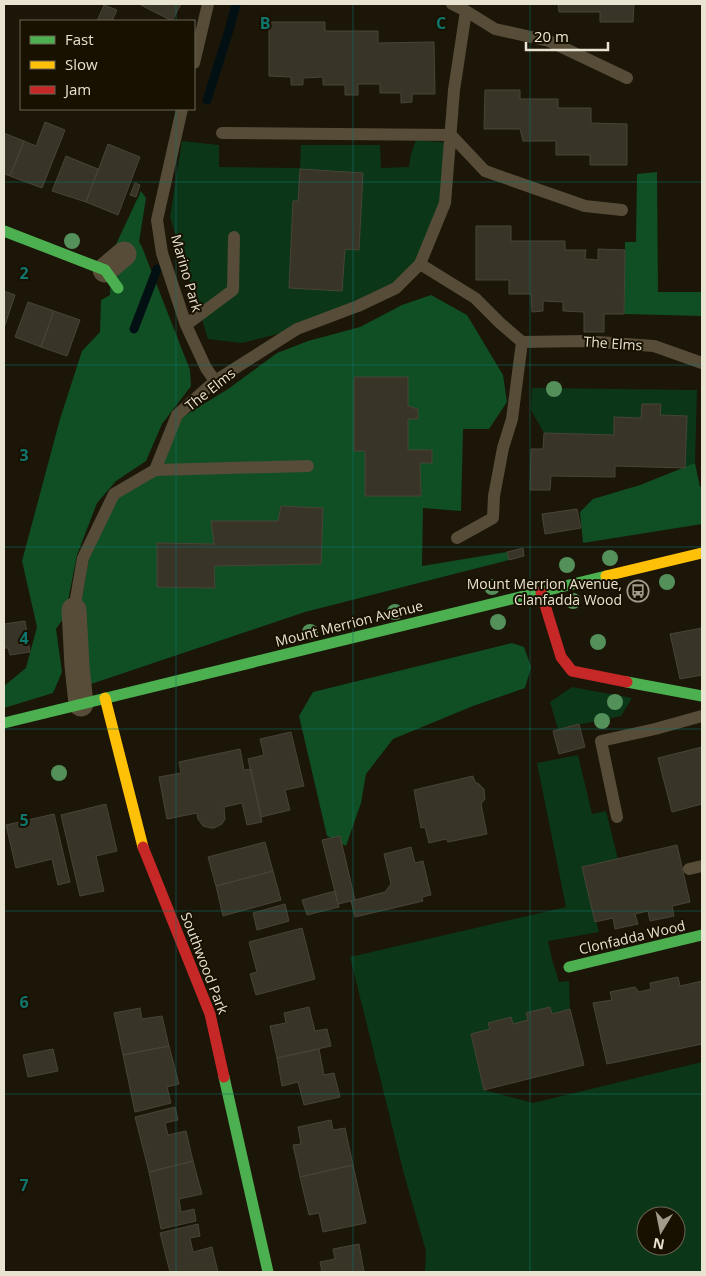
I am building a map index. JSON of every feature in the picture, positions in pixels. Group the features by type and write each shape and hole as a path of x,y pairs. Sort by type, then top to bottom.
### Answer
{"main road":[{"path":"4,231 116,270"},
{"name":"Mount Merrion Avenue","path":"4,723 702,554"},
{"path":"541,592 561,656 572,671 702,696"},
{"name":"Southwood Park","path":"106,698 141,842 210,1014 268,1272"},
{"name":"Clonfadda Wood","path":"569,967 702,936"}],"street":[{"path":"74,610 81,704"}],"lane":[{"path":"195,59 208,4"},
{"path":"452,4 495,29 549,41 627,78"},
{"name":"The Elms","path":"155,470 177,415 215,382 297,328 358,306 396,288 420,264 445,203 454,90 466,11"},
{"name":"Marino Park","path":"182,110 157,220 162,253 186,325 206,368 215,382"},
{"path":"222,133 451,135 485,171 585,206 622,210"},
{"path":"186,325 233,290 234,237"},
{"path":"420,264 476,298 522,342 512,420 503,448 494,496 493,518 456,538"},
{"name":"The Elms","path":"522,342 584,341 654,346 702,363"},
{"path":"74,610 83,558 114,494 155,470 308,466"},
{"path":"617,817 601,741 702,716"},
{"path":"689,869 702,866"}],"green space":[{"path":"416,140 450,143 445,203 420,264 395,288 297,329 242,343 208,339 170,217 182,141 219,145 219,167 300,168 301,145 380,145 381,168 409,167"},
{"path":"657,172 658,292 702,292 702,316 624,314 625,242 636,242 637,174"},
{"path":"141,191 146,198 139,242 190,370 191,386 162,424 146,461 116,481 97,503 77,555 65,616 56,629 62,672 53,693 4,708 4,686 26,668 37,627 22,561 60,419 82,351 100,332 101,300 110,295 111,255"},
{"path":"431,295 467,315 503,375 507,402 489,429 463,429 461,511 423,508 422,566 507,552 509,560 305,612 91,684 80,609 89,558 118,498 158,474 181,418 228,389 277,353 308,341 360,327 402,305"},
{"path":"532,388 697,390 695,463 685,468 686,416 660,415 660,404 642,404 641,418 614,417 614,435 544,433 531,410"},
{"path":"695,463 700,487 702,487 702,524 583,543 580,512 593,499 640,485"},
{"path":"512,643 524,647 531,667 525,688 473,706 393,739 366,774 361,803 346,846 327,836 299,716 313,692"},
{"path":"572,687 632,698 621,716 558,729 550,702"},
{"path":"578,755 592,814 606,811 618,859 582,868 599,932 548,941 559,982 569,981 570,1009 513,1024 511,1017 489,1023 490,1029 471,1035 484,1090 533,1103 702,1062 702,1272 425,1272 426,1251 404,1174 350,957 566,907 537,763"}],"building":[{"path":"139,4 181,4 173,20"},
{"path":"558,4 634,4 633,22 600,22 600,12 559,12"},
{"path":"104,5 117,10 112,20 97,20"},
{"path":"269,22 325,22 325,31 378,31 378,43 434,42 435,94 412,94 412,102 401,103 401,93 380,93 380,84 358,84 358,95 345,95 345,85 323,85 323,77 303,78 303,85 291,85 291,77 269,76"},
{"path":"485,90 520,90 520,99 558,99 558,108 591,108 591,123 627,124 627,165 590,165 590,155 556,155 556,141 523,141 520,129 484,129"},
{"path":"45,122 65,130 42,188 10,176 24,141 36,146"},
{"path":"4,133 24,141 10,176 4,174"},
{"path":"108,144 140,157 118,215 86,202"},
{"path":"66,156 98,169 86,202 52,191"},
{"path":"300,169 363,173 359,250 345,249 342,291 289,288 293,201 298,201"},
{"path":"135,183 140,185 136,197 130,195"},
{"path":"476,226 511,226 511,241 565,241 565,250 586,250 585,259 598,260 598,249 625,250 624,314 604,314 604,332 584,332 584,312 563,311 563,302 543,301 543,311 532,312 531,294 509,294 509,280 476,280"},
{"path":"4,291 15,295 4,328"},
{"path":"28,302 54,311 41,347 15,337"},
{"path":"54,311 80,320 67,356 41,347"},
{"path":"354,377 408,377 408,406 418,409 418,419 408,419 408,450 432,450 432,463 420,463 421,496 365,496 365,451 354,451"},
{"path":"642,404 661,404 660,415 687,416 685,468 615,466 615,477 551,476 550,490 530,490 531,449 543,449 544,433 614,435 614,417 641,418"},
{"path":"281,506 323,508 321,564 214,566 215,588 157,587 157,543 214,544 211,521 278,521"},
{"path":"577,509 581,528 545,534 542,514"},
{"path":"523,548 524,556 509,560 507,552"},
{"path":"25,621 30,652 10,655 8,648 4,648 4,624"},
{"path":"702,628 702,675 680,679 670,634"},
{"path":"579,724 585,747 559,754 553,731"},
{"path":"291,732 304,786 285,790 290,810 261,817 248,759 264,755 260,739"},
{"path":"702,747 702,804 672,812 658,758"},
{"path":"240,749 244,770 251,769 262,822 247,825 242,803 224,807 225,819 222,824 214,828 203,826 198,819 197,813 167,819 159,777 181,773 179,762"},
{"path":"473,776 475,782 484,789 485,799 481,804 487,834 448,842 446,839 429,843 425,827 421,828 414,790"},
{"path":"106,804 117,851 96,856 104,891 80,896 61,815"},
{"path":"54,814 70,882 58,885 52,859 16,868 6,825"},
{"path":"340,836 355,900 338,904 322,840"},
{"path":"265,842 273,871 216,886 208,857"},
{"path":"677,845 690,902 672,906 674,916 650,921 648,911 635,914 638,924 615,929 613,918 595,922 582,867"},
{"path":"411,847 415,863 423,861 431,895 422,897 423,901 355,917 351,901 385,892 391,884 384,854"},
{"path":"273,871 281,900 223,916 216,886"},
{"path":"335,891 339,907 307,915 302,900"},
{"path":"285,904 289,921 257,930 253,913"},
{"path":"302,928 315,979 256,995 250,974 257,972 249,942"},
{"path":"678,977 680,986 702,981 702,1044 607,1064 593,1003 612,1000 610,992 635,987 639,992 651,989 650,983"},
{"path":"309,1007 315,1031 327,1029 331,1046 277,1058 270,1026 286,1023 284,1013"},
{"path":"550,1007 552,1014 570,1009 584,1065 484,1090 471,1034 490,1029 488,1023 511,1017 513,1024 528,1020 526,1013"},
{"path":"140,1008 142,1019 162,1016 169,1046 123,1055 114,1013"},
{"path":"169,1046 179,1084 167,1087 171,1103 135,1112 123,1055"},
{"path":"53,1049 58,1071 28,1077 23,1055"},
{"path":"319,1049 324,1075 334,1073 340,1097 304,1105 298,1082 282,1086 277,1058"},
{"path":"175,1107 178,1120 165,1123 168,1135 186,1131 193,1161 149,1172 135,1117"},
{"path":"331,1120 333,1130 345,1128 353,1165 300,1177 293,1145 301,1144 298,1127"},
{"path":"193,1161 202,1194 179,1199 181,1212 194,1209 196,1221 161,1229 149,1172"},
{"path":"353,1165 366,1223 323,1232 319,1213 309,1215 300,1177"},
{"path":"198,1224 200,1236 190,1238 193,1252 212,1247 218,1272 170,1272 160,1233"},
{"path":"359,1244 364,1272 322,1272 320,1262 335,1259 333,1249"}],"waterway":[{"path":"207,100 236,4"},
{"path":"134,329 157,269"}],"traffic: fast":[{"path":"4,231 105,270 118,288"},
{"path":"4,723 606,576"},
{"path":"627,682 702,696"},
{"path":"569,967 702,935"},
{"path":"224,1077 268,1272"}],"traffic: slow":[{"path":"606,576 702,553"},
{"path":"105,698 143,847"}],"traffic: jam":[{"path":"541,592 561,657 572,671 627,682"},
{"path":"143,847 210,1014 224,1077"}],"place":[{"name":"Mount Merrion Avenue, Clanfadda Wood","path":"638,591"}]}
